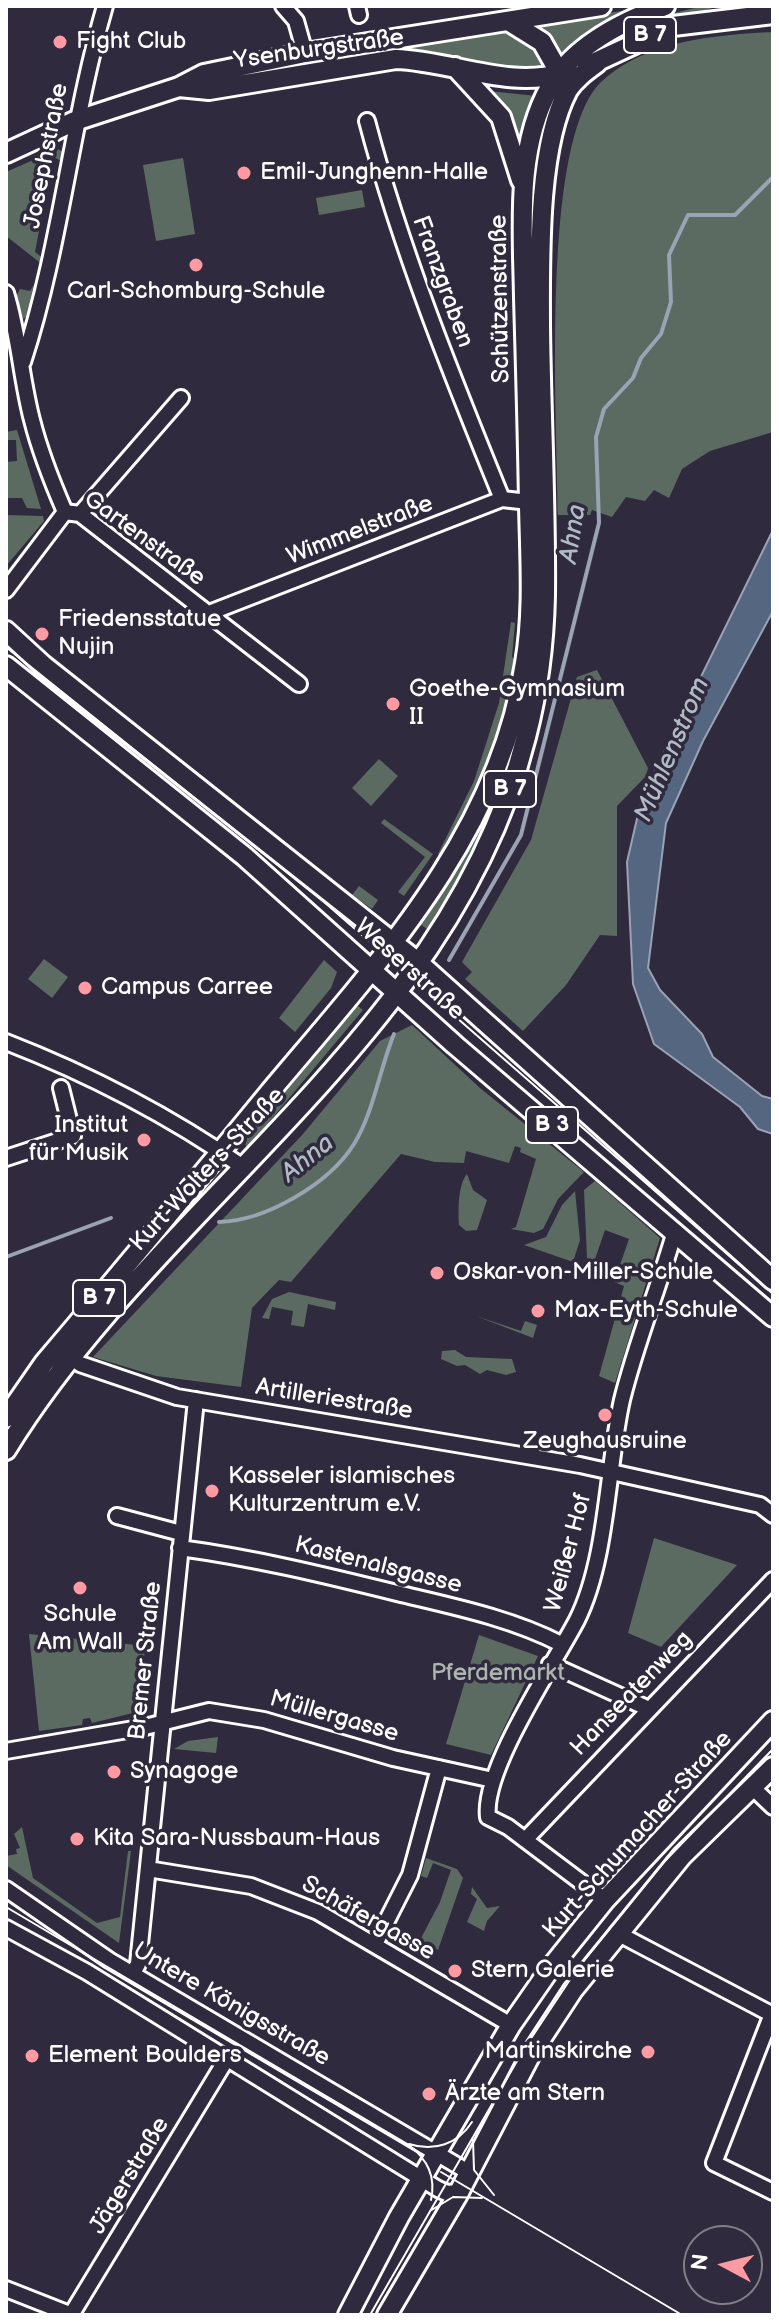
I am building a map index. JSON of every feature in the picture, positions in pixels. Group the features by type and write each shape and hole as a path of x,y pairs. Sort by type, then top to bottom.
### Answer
{"main road":[{"name":"Ysenburgstraße","path":"6,153 75,121 179,87 204,74 305,53 601,6"},
{"name":"B 7","path":"564,82 596,41 641,15 665,6"},
{"name":"Schützenstraße","path":"419,963 472,875 498,823 520,760 542,653 545,597 536,502 524,193 534,131 549,90 632,42 673,26 773,14"},
{"path":"510,22 542,42 564,82"},
{"name":"Ysenburgstraße","path":"179,87 209,90 396,59 453,65 519,79 564,82"},
{"path":"453,65 501,117 512,145 524,193"},
{"name":"Schützenstraße","path":"395,943 480,811 502,759 518,707 527,657 536,502 542,214 546,168 564,82"},
{"name":"Weserstraße","path":"6,631 54,675 419,963 773,1280"},
{"name":"Weserstraße","path":"6,666 244,856 494,1078 773,1317"},
{"name":"Kurt-Wolters-Straße","path":"6,1450 65,1353 221,1151 395,943"},
{"name":"Kurt-Wolters-Straße","path":"6,1418 243,1167 419,963"},
{"name":"Kurt-Schumacher-Straße","path":"348,2315 511,2025 605,1900 773,1721"},
{"name":"Kurt-Schumacher-Straße","path":"387,2315 470,2173 531,2054 617,1933 682,1856 773,1767"}],"street":[{"name":"Josephstraße","path":"23,362 39,312 75,121 105,6"},
{"path":"283,6 296,21 305,53"},
{"name":"Franzgraben","path":"367,121 386,190 435,328 502,499"},
{"name":"Gartenstraße","path":"6,293 23,362 33,426 44,462 73,513 299,684"},
{"path":"6,590 181,398"},
{"name":"Wimmelstraße","path":"209,613 502,499 536,502"},
{"path":"6,1042 81,1072 168,1117 243,1167"},
{"path":"6,1158 73,1136 61,1088"},
{"name":"Weißer Hof","path":"561,1644 577,1618 588,1583 612,1471 622,1400 675,1231"},
{"name":"Artilleriestraße","path":"65,1353 165,1393 612,1471 760,1505 773,1515"},
{"name":"Bremer Straße","path":"133,1973 138,1964 196,1400"},
{"name":"Kastenalsgasse","path":"117,1516 180,1540 441,1604 541,1633 561,1644"},
{"name":"Hanseatenweg","path":"525,1840 647,1708 773,1580"},
{"path":"561,1644 493,1780 488,1817 525,1840 605,1900"},
{"path":"550,1664 647,1708"},
{"name":"Müllergasse","path":"6,1751 162,1723 209,1711 239,1715 493,1780"},
{"path":"375,1944 410,1875 439,1768"},
{"path":"752,1787 773,1807"},
{"name":"Schäfergasse","path":"148,1869 268,1891 318,1912 511,2025"},
{"name":"Untere Königsstraße","path":"6,1889 60,1929 470,2173"},
{"name":"Untere Königsstraße","path":"6,1928 87,1972 447,2193 459,2192"},
{"path":"617,1933 772,2015 714,2163 773,2192"},
{"name":"Jägerstraße","path":"72,2315 226,2060"},
{"path":"8,2295 72,2315"}],"green space":[{"path":"704,6 716,7 646,28 583,61 610,41 640,25"},
{"path":"634,9 561,58 545,34 532,25"},
{"path":"499,29 530,42 552,68 507,71 421,50 204,84 258,68"},
{"path":"773,32 773,432 710,451 682,469 669,498 654,490 645,501 626,497 612,517 592,510 590,515 558,515 556,287 560,221 569,161 582,113 602,81 640,56 705,38"},
{"path":"489,91 537,96 523,156"},
{"path":"58,149 63,152 62,161 53,157 35,252 44,259 43,265 6,236 6,172"},
{"path":"183,158 195,234 156,241 143,165"},
{"path":"362,190 365,207 319,215 316,198"},
{"path":"35,283 40,285 31,314 23,319 16,297 20,289 30,291"},
{"path":"17,430 41,509 27,508 22,498 6,498 6,462 17,461 16,440 6,440 6,432"},
{"path":"6,515 43,516 44,521 6,566"},
{"path":"511,622 515,623 512,657 516,662 503,714 478,786 441,856 438,854 474,781 499,703"},
{"path":"597,670 648,768 646,776 617,806 617,936 600,935 566,985 523,1031 465,979 472,972 462,962 531,840 577,677"},
{"path":"379,759 398,776 371,806 352,788"},
{"path":"496,798 499,805 431,932 420,924"},
{"path":"384,819 433,854 404,896 398,892 425,857 381,823"},
{"path":"359,886 378,900 372,909 352,895"},
{"path":"44,959 68,977 52,998 28,979"},
{"path":"324,960 337,972 331,988 295,1032 279,1018"},
{"path":"354,1003 363,1010 248,1147 241,1141"},
{"path":"412,1025 480,1088 584,1172 558,1199 543,1229 534,1233 511,1229 516,1227 536,1159 520,1152 521,1148 515,1146 509,1163 466,1151 464,1163 435,1162 401,1154 291,1282 279,1280 252,1308 241,1387 156,1376 93,1357 303,1134 380,1041"},
{"path":"467,1174 473,1190 487,1200 477,1230 466,1231 459,1225 459,1213 460,1191"},
{"path":"595,1181 660,1238 615,1383 599,1376 624,1286 614,1282 629,1239 605,1230 594,1262 587,1258 584,1190"},
{"path":"575,1191 580,1240 573,1262 524,1245 546,1237 562,1205"},
{"path":"289,1292 336,1302 335,1310 308,1304 304,1327 291,1325 293,1311 272,1307 269,1319 262,1318 272,1299"},
{"path":"476,1316 521,1331 525,1321 537,1325 533,1338"},
{"path":"455,1350 466,1357 512,1359 516,1372 506,1375 487,1370 480,1374 465,1365 457,1366 441,1359 442,1351"},
{"path":"654,1538 737,1565 661,1647 628,1633"},
{"path":"29,1634 137,1645 139,1634 147,1634 137,1712 92,1723 90,1718 83,1719 82,1725 39,1731"},
{"name":"Pferdemarkt","path":"479,1635 538,1656 491,1755 446,1744"},
{"path":"218,1737 216,1753 174,1749 188,1741"},
{"path":"22,1827 33,1878 97,1923 120,1917 128,1851 131,1851 119,1943 6,1865 6,1856 17,1854 16,1849 20,1848 14,1834"},
{"path":"426,1858 457,1869 463,1878 438,1950 420,1940 440,1902 451,1870 433,1863 427,1878 421,1876"},
{"path":"472,1887 487,1908 500,1906 487,1921 484,1931 467,1922 477,1899 471,1894"}],"water":[{"name":"Mühlenstrom","path":"773,530 773,611 703,741 666,823 648,968 660,990 702,1034 713,1057 762,1096 773,1099 773,1134 758,1129 740,1107 654,1044 633,984 627,862 642,797"}],"waterway":[{"name":"Ahna","path":"449,960 521,835 599,523 596,437 604,409 633,378 641,358 661,334 671,302 669,255 688,215 735,215 773,177"},
{"name":"Ahna","path":"219,1222 256,1215 294,1198 343,1159 361,1132 394,1034"},
{"name":"Ahna","path":"6,1257 111,1218"}],"tram line":[{"path":"6,647 323,901 773,1294"},
{"path":"370,2315 524,2049 577,1969 663,1863 773,1749"},
{"path":"6,1907 409,2145 429,2170 431,2200"},
{"path":"409,2144 427,2147 445,2144 460,2136 472,2122"},
{"path":"473,2140 474,2170 494,2195"},
{"path":"441,2172 682,2315"},
{"path":"430,2211 453,2197 482,2198"}],"place":[{"name":"Fight Club","path":"60,42"},
{"name":"Emil-Junghenn-Halle","path":"244,173"},
{"name":"Carl-Schomburg-Schule","path":"196,265"},
{"name":"Friedensstatue Nujin","path":"42,634"},
{"name":"Goethe-Gymnasium II","path":"393,704"},
{"name":"Campus Carree","path":"85,988"},
{"name":"Institut für Musik","path":"144,1140"},
{"name":"Oskar-von-Miller-Schule","path":"437,1273"},
{"name":"Max-Eyth-Schule","path":"538,1311"},
{"name":"Zeughausruine","path":"605,1415"},
{"name":"Kasseler islamisches Kulturzentrum e.V.","path":"212,1491"},
{"name":"Schule Am Wall","path":"80,1588"},
{"name":"Synagoge","path":"114,1772"},
{"name":"Kita Sara-Nussbaum-Haus","path":"77,1839"},
{"name":"Stern Galerie","path":"455,1971"},
{"name":"Martinskirche","path":"648,2052"},
{"name":"Element Boulders","path":"32,2056"},
{"name":"Ärzte am Stern","path":"429,2094"}]}
